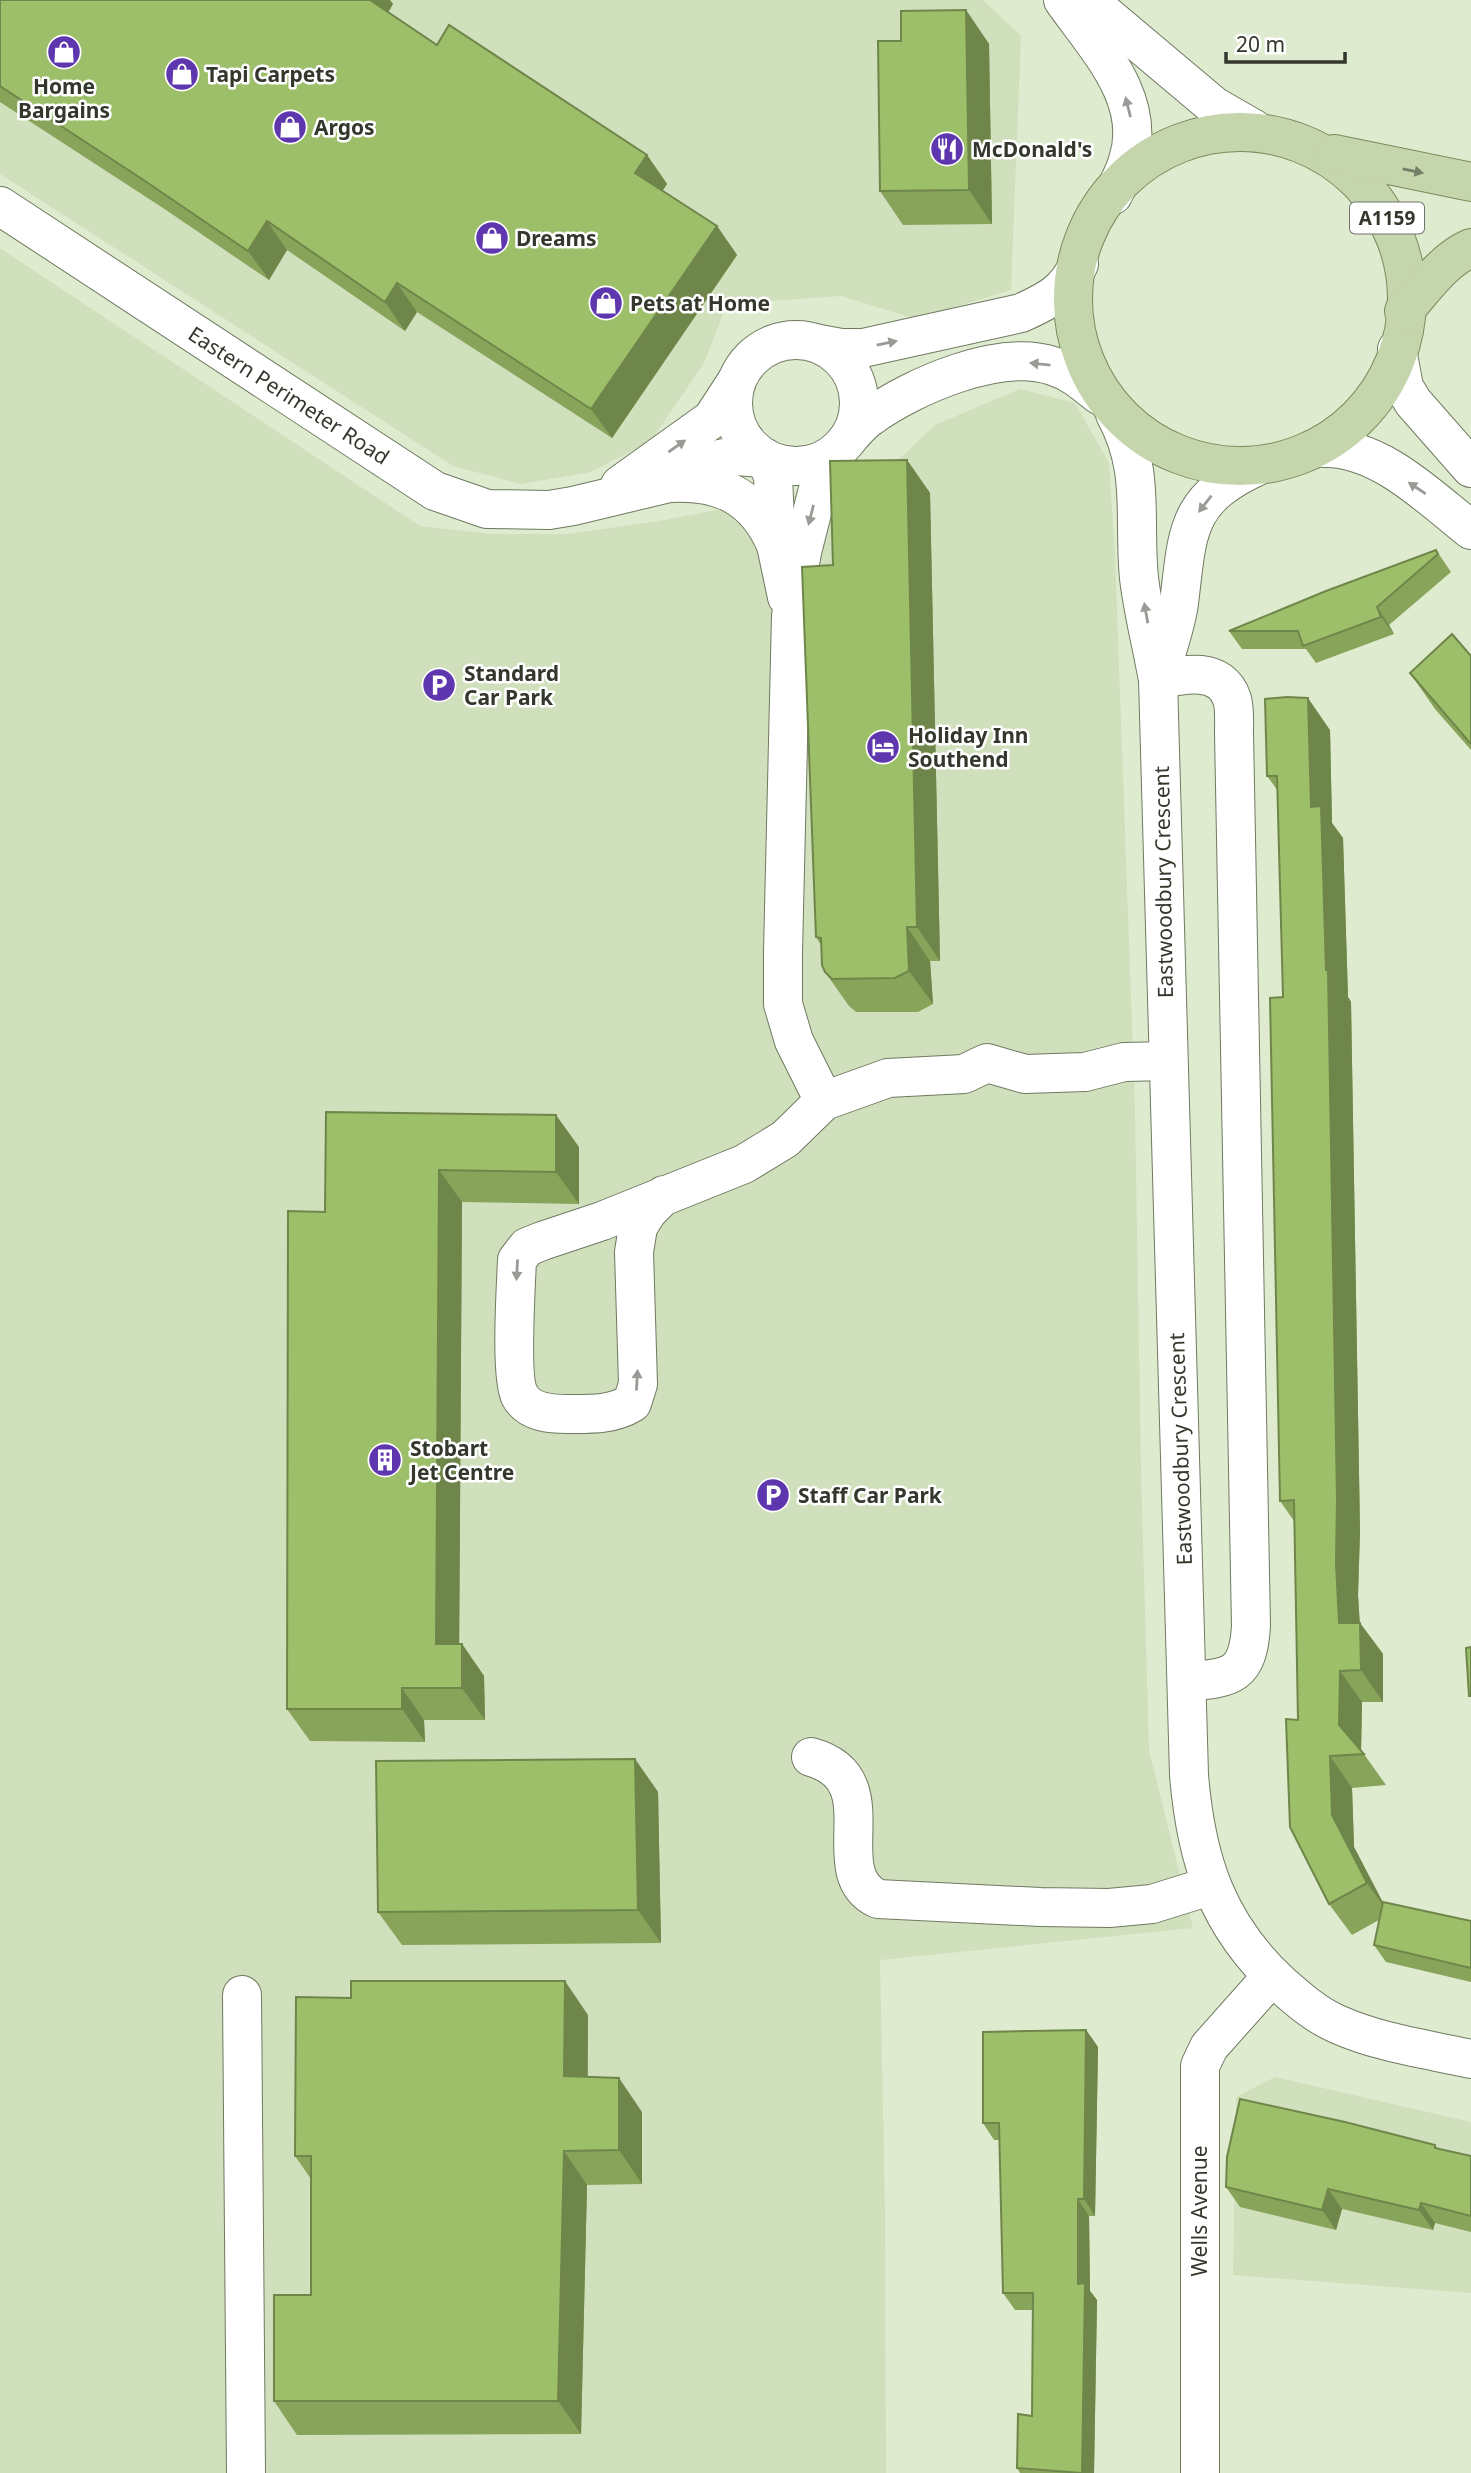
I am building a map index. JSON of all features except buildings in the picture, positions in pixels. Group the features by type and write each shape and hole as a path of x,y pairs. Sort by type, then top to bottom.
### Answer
{"main road":[{"name":"A1159","path":"1254,129 1289,137 1322,151 1351,169 1374,192 1395,236 1403,270 1404,311 1397,349 1370,405 1354,425 1324,448 1300,459 1230,466 1186,458 1141,437 1107,405 1085,368 1074,318 1074,293 1079,264 1088,240 1113,195 1146,162 1169,147 1213,132 1254,129"},
{"name":"A1159","path":"1322,151 1471,182"},
{"path":"1404,311 1437,273 1463,251 1471,248"}],"street":[{"path":"1063,0 1120,81 1128,103 1132,143 1113,195"},
{"path":"1088,0 1214,106 1254,129"},
{"name":"Eastern Perimeter Road","path":"0,206 435,491 487,509 516,511 573,506 669,483 719,459 735,456 765,458"},
{"path":"1079,264 1062,291 1021,313 863,348 841,348 798,339 776,342 759,351 745,365 736,382 733,401 735,418 741,434 751,448 765,458 790,466 821,460 841,446 868,418 893,403 947,377 988,364 1022,362 1050,365 1074,374 1107,405"},
{"path":"819,344 837,355 848,367 855,381 858,411 854,426 827,464 817,494 802,552 791,616 783,1004 793,1041 840,1095"},
{"path":"1397,349 1404,387 1413,402 1471,468"},
{"name":"Eastern Perimeter Road","path":"601,498 712,419 736,382"},
{"name":"Eastwoodbury Crescent","path":"1107,405 1126,435 1134,467 1139,577 1158,680 1189,1775 1198,1844 1210,1886 1231,1926 1251,1954 1302,2003 1335,2023 1370,2037 1471,2059"},
{"path":"1324,448 1358,452 1378,462 1426,493 1471,530"},
{"path":"765,458 773,476 776,545 791,616"},
{"name":"Eastwoodbury Crescent","path":"1158,680 1179,607 1183,557 1196,517 1222,486 1260,465"},
{"path":"669,483 704,483 731,492 759,515 776,545"},
{"path":"1158,680 1187,674 1206,675 1220,681 1233,700 1234,733 1250,1648 1235,1673 1212,1680 1186,1681"},
{"path":"664,1195 638,1227 634,1252 638,1384 632,1403 609,1413 590,1414 549,1414 529,1405 519,1395 515,1374 517,1260 527,1247 602,1221 664,1195 744,1164 785,1139 840,1095 888,1078 964,1074 987,1063 1025,1074 1085,1072 1124,1062 1168,1061"},
{"path":"915,1900 1109,1908 1153,1903 1210,1886"},
{"name":"Wells Avenue","path":"1200,2473 1200,2066 1209,2047 1272,1976"},
{"path":"242,1995 246,2473"}],"shaded area":[{"path":"0,0 983,0 1021,36 1011,290 916,319 841,296 727,304 704,363 651,441 591,472 521,484 453,466 0,174"},
{"path":"0,248 420,526 491,534 568,534 659,521 878,479 935,425 1020,389 1075,403 1109,463 1115,554 1135,1110 1149,1750 1193,1928 880,1960 886,2473 0,2473"},
{"path":"1275,2077 1471,2122 1471,2293 1233,2275 1236,2097"}],"place":[{"name":"Home Bargains","path":"64,52"},
{"name":"Tapi Carpets","path":"182,74"},
{"name":"Argos","path":"290,127"},
{"name":"McDonald's","path":"947,149"},
{"name":"Dreams","path":"492,238"},
{"name":"Pets at Home","path":"606,303"},
{"name":"Standard Car Park","path":"439,685"},
{"name":"Holiday Inn Southend","path":"883,747"},
{"name":"Stobart Jet Centre","path":"385,1460"},
{"name":"Staff Car Park","path":"773,1495"}]}
